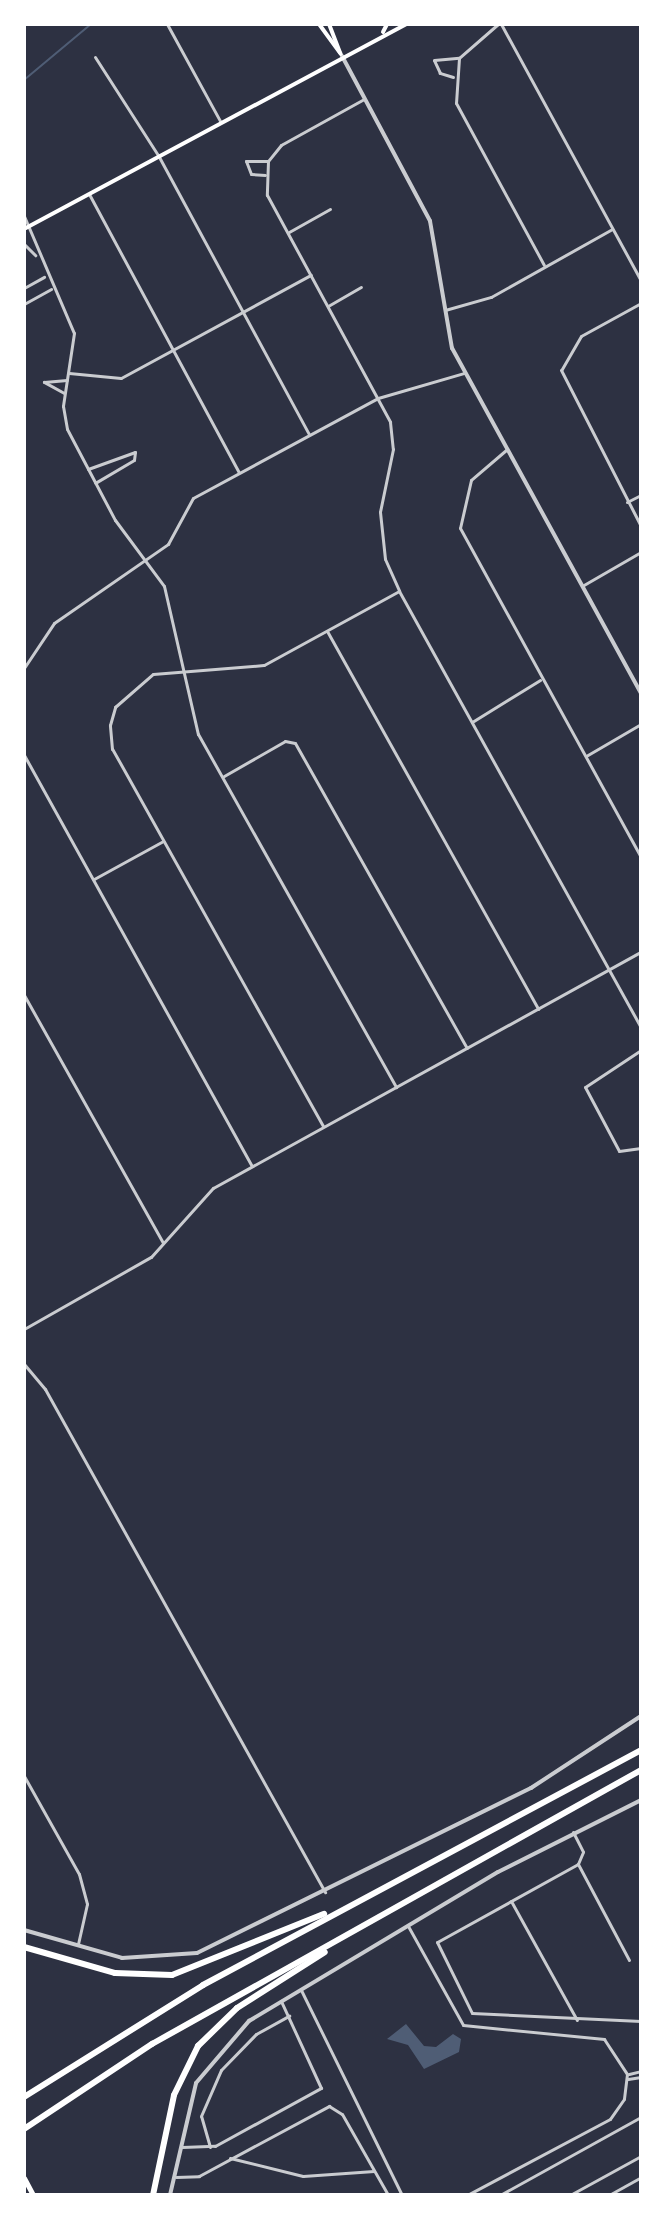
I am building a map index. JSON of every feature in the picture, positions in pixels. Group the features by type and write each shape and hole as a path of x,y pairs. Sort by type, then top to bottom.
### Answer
{"highway":[{"path":"24,2097 166,2006 359,1899 641,1750"},
{"path":"24,2129 130,2057 641,1770"},
{"path":"24,1947 115,1973 172,1975 359,1899"},
{"path":"153,2195 174,2095 198,2046 229,2014 344,1938"}],"main road":[{"path":"319,24 341,54"},
{"path":"329,24 341,54"},
{"path":"383,32 387,24"},
{"path":"26,228 341,54 383,32 407,24"},
{"path":"24,2178 33,2195"}],"street":[{"path":"167,24 220,121"},
{"path":"454,78 440,73 434,60 459,58 500,24 641,281"},
{"path":"341,54 430,221 445,310 464,373 641,693"},
{"path":"95,57 158,155 309,434"},
{"path":"459,58 454,78 456,103 544,265"},
{"path":"364,99 281,145 268,161 267,195 378,398 393,449 380,512 383,544 399,591 641,1027"},
{"path":"266,175 251,174 246,161 268,161"},
{"path":"89,194 239,472"},
{"path":"289,232 330,209"},
{"path":"24,216 44,277 74,333 64,393 67,429 95,483 164,586 178,670 198,734 396,1087"},
{"path":"445,310 491,297 612,229"},
{"path":"24,244 35,255"},
{"path":"69,373 121,378 311,275"},
{"path":"24,288 44,277"},
{"path":"328,306 361,287"},
{"path":"24,304 51,289"},
{"path":"641,303 581,336 563,360 565,391 641,526"},
{"path":"24,668 54,623 147,564 193,498 378,398 464,373"},
{"path":"64,393 44,382 67,380"},
{"path":"506,450 471,480 460,528 540,680 641,857"},
{"path":"88,469 135,452 134,460 95,483"},
{"path":"627,502 641,495"},
{"path":"582,586 641,552"},
{"path":"323,1126 112,749 110,725 129,690 153,674 264,665 399,591"},
{"path":"327,631 539,1010"},
{"path":"472,722 540,680"},
{"path":"585,756 641,724"},
{"path":"224,776 285,741 295,743 467,1049"},
{"path":"24,755 251,1166"},
{"path":"94,879 163,841"},
{"path":"24,1329 163,1243 193,1205 251,1166 641,952"},
{"path":"24,995 163,1243"},
{"path":"641,1050 586,1084 624,1154 641,1148"},
{"path":"24,1364 45,1389 325,1892"},
{"path":"24,1930 122,1958 179,1957 325,1892 531,1788 641,1716"},
{"path":"24,1776 80,1878 87,1904 77,1944"},
{"path":"170,2195 180,2147 207,2062 281,2001 573,1832 641,1800"},
{"path":"573,1832 583,1852 578,1864 437,1942 472,2013 641,2021"},
{"path":"578,1864 629,1960"},
{"path":"511,1901 577,2020"},
{"path":"408,1926 463,2025 588,2034 621,2053 628,2077 610,2119 467,2195"},
{"path":"301,1990 402,2195"},
{"path":"180,2147 210,2147 321,2088 281,2001"},
{"path":"210,2147 201,2116 221,2070 256,2034 289,2016"},
{"path":"628,2077 641,2071"},
{"path":"628,2077 641,2077"},
{"path":"176,2177 199,2176 329,2106 342,2114 388,2195"},
{"path":"500,2195 641,2117"},
{"path":"570,2195 641,2156"},
{"path":"230,2158 303,2176 374,2171"},
{"path":"609,2195 641,2177"}],"water":[{"path":"406,2024 424,2046 436,2047 453,2034 461,2039 459,2052 424,2069 408,2045 387,2039"}],"waterway":[{"path":"24,80 91,24"}]}
